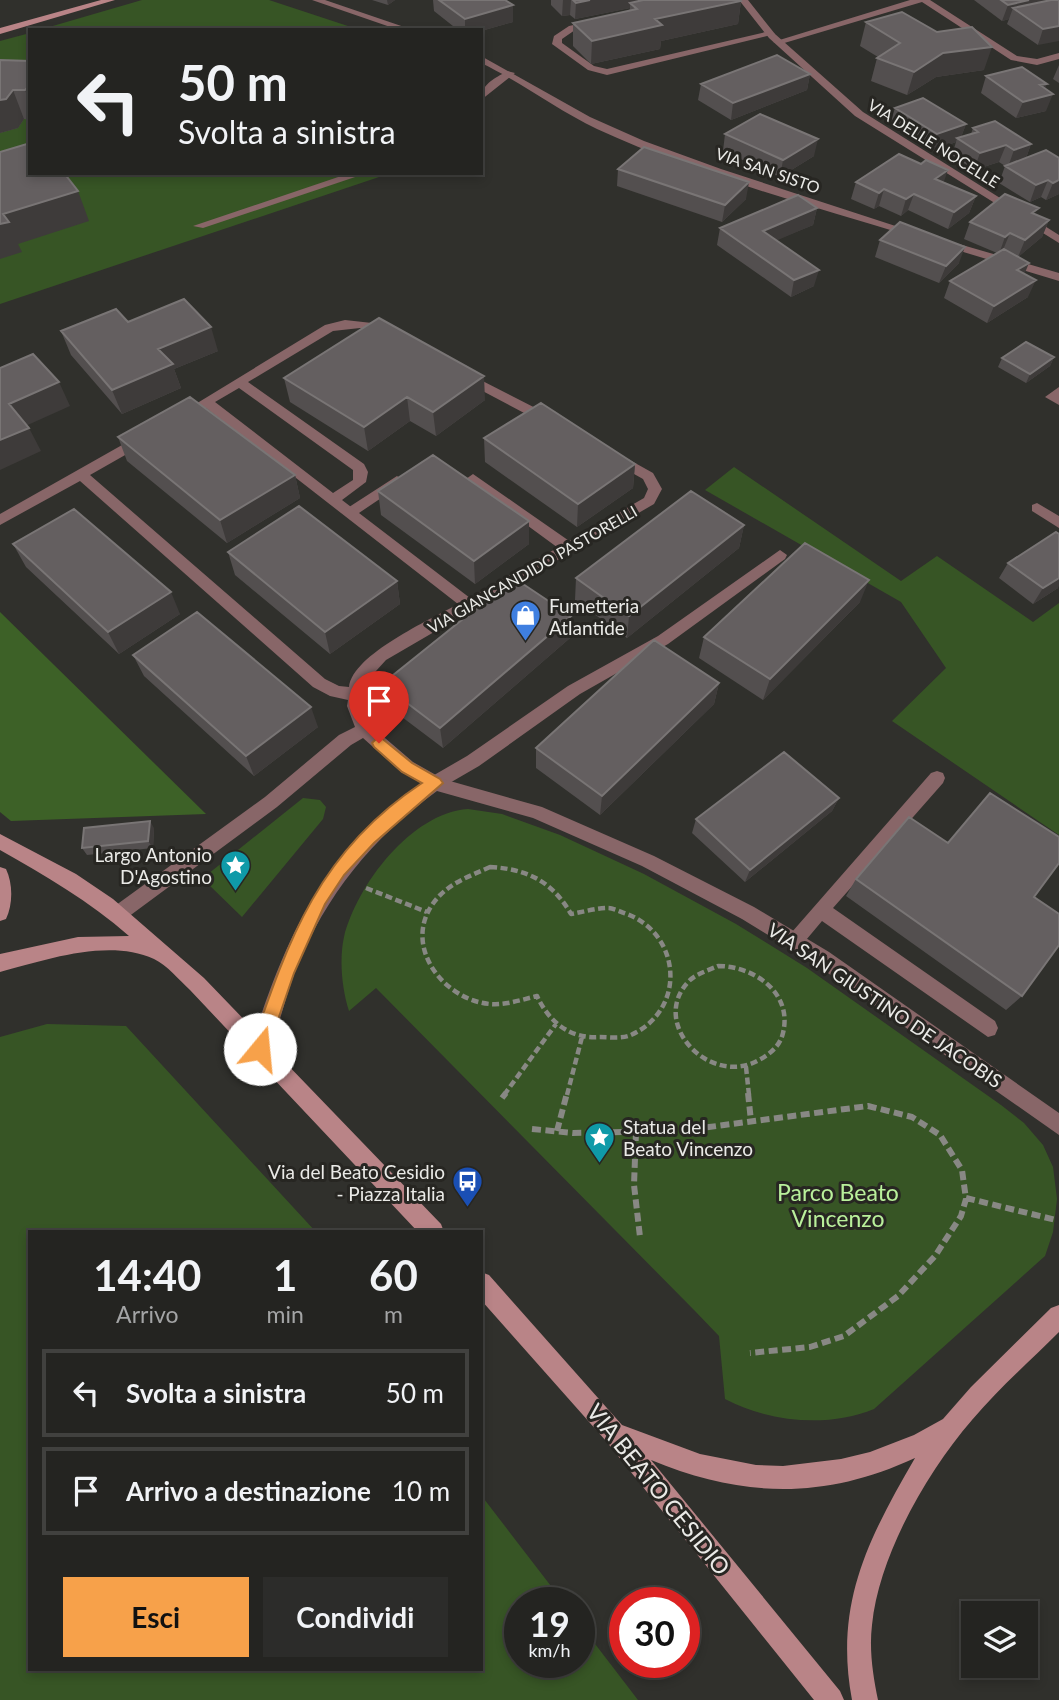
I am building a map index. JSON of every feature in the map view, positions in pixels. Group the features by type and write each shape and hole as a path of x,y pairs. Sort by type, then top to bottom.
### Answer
{"main road":[{"path":"0,32 111,0"},
{"path":"0,841 70,880 118,914 197,984 431,1230"},
{"path":"0,875 3,891 0,913"},
{"path":"0,963 71,948 118,944 151,948 167,958"},
{"name":"VIA BEATO CESIDIO","path":"483,1285 614,1433 831,1700"},
{"path":"865,1700 858,1643 868,1583 907,1496 956,1422 1059,1315"},
{"path":"614,1433 717,1471 767,1477 833,1471 879,1462 918,1447 956,1422"}],"street":[{"path":"316,0 402,28"},
{"name":"VIA DELLE NOCELLE","path":"743,0 774,38 838,97 875,126 1059,240"},
{"path":"610,20 563,32 557,38 557,44 591,68 616,71 774,38 922,0 1014,58 1037,62 1059,56"},
{"name":"VIA SAN SISTO","path":"483,60 583,117 625,137 922,236"},
{"path":"483,95 490,86 510,73"},
{"path":"199,226 356,175"},
{"path":"934,240 1059,277"},
{"path":"0,520 167,426 316,335 341,324 371,326 401,341"},
{"path":"449,367 560,427"},
{"path":"239,382 359,467 359,482 334,499"},
{"path":"1059,391 1051,397 1059,401"},
{"path":"206,402 469,605"},
{"name":"VIA GIANCANDIDO PASTORELLI","path":"355,694 362,675 381,656 645,504 654,493 654,484 648,477 601,450"},
{"path":"351,512 407,474"},
{"path":"82,475 319,683 336,692 355,694 358,719 365,730 407,767 435,783"},
{"path":"473,478 570,548"},
{"path":"1037,509 1059,523"},
{"path":"260,1049 281,984 319,900 338,870 368,838 410,800 473,761 574,690 663,640 780,555"},
{"path":"118,914 271,802 345,740 365,730"},
{"path":"794,940 937,778"},
{"name":"VIA SAN GIUSTINO DE JACOBIS","path":"435,783 518,805 593,836 685,880 794,940 1059,1125"},
{"path":"821,910 988,1028"}],"path":[{"path":"491,867 510,867 530,873 548,882 562,896 571,914 603,908 624,912 643,921 658,935 669,953 673,973 671,994 662,1012 647,1028 615,1039 582,1037 556,1024 541,1007 537,996 516,1004 492,1006 468,1001 448,990 433,974 424,954 422,932 427,912 437,895 470,872 491,867"},
{"path":"366,888 427,912"},
{"path":"718,965 736,966 754,972 768,983 779,998 785,1015 784,1033 776,1049 763,1060 746,1067 731,1069 714,1065 700,1058 680,1033 675,1018 679,996 689,978 701,970 718,965"},
{"path":"671,994 679,996"},
{"path":"502,1098 556,1024"},
{"path":"557,1131 582,1037"},
{"path":"746,1067 751,1121"},
{"path":"532,1129 636,1132 679,1130 868,1106 887,1108 909,1116 928,1125 942,1137 955,1154 964,1177 966,1198 951,1237 933,1259 869,1320 844,1337 821,1344 750,1353"},
{"path":"636,1132 632,1182 640,1237"},
{"path":"966,1198 1056,1220"}],"green space":[{"path":"142,0 269,0 354,28 46,28"},
{"path":"28,34 28,175 385,175 0,304 0,41"},
{"path":"734,467 901,581 937,556 1033,622 1059,603 1059,835 892,721 946,668 901,602 705,490"},
{"path":"0,612 206,814 11,821 0,812"},
{"path":"303,798 320,800 326,807 323,819 242,917 206,882 208,874"},
{"name":"Parco Beato Vincenzo","path":"468,809 502,814 560,835 644,874 736,924 807,968 1001,1105 1024,1123 1043,1145 1053,1167 1057,1199 1053,1232 1045,1256 874,1409 838,1419 799,1420 760,1413 725,1399 719,1336 695,1311 376,988 349,1011 342,974 342,946 361,896 374,875 407,838 426,823"},
{"path":"47,1024 126,1026 314,1230 28,1230 28,1671 483,1671 483,1498 552,1587 504,1587 504,1678 595,1678 595,1644 609,1662 609,1678 621,1678 638,1700 0,1700 0,1037"}],"building":[{"path":"439,0 505,0 513,5 465,19"},
{"path":"643,0 741,1 655,19 662,25 592,41 573,23 637,9 630,3"},
{"path":"1001,0 1029,0 1008,5"},
{"path":"1059,0 1059,26 1043,29 1013,8"},
{"path":"902,12 937,32 972,27 992,47 943,53 914,72 877,58 900,43 866,22"},
{"path":"777,55 810,74 733,103 701,84"},
{"path":"0,60 28,61 28,87 25,90 13,90 6,99 0,100"},
{"path":"1022,67 1047,84 1040,85 1053,94 1023,102 986,76"},
{"path":"923,98 966,124 937,134 895,108"},
{"path":"760,114 818,139 783,160 725,134"},
{"path":"995,121 1031,144 1014,150 1006,145 980,153 957,138 978,132 973,128"},
{"path":"28,144 28,175 66,175 78,191 3,214 9,222 0,224 0,152"},
{"path":"644,147 749,182 725,205 618,169"},
{"path":"1046,150 1059,158 1059,180 1053,183 1048,180 1036,185 1005,166"},
{"path":"899,154 921,164 926,160 948,170 935,179 976,196 954,212 914,194 906,199 884,189 879,193 856,182"},
{"path":"1005,194 1039,208 1032,213 1049,220 1025,240 1010,233 1005,237 970,222"},
{"path":"798,195 817,208 763,231 819,270 794,280 720,228"},
{"path":"900,222 965,247 946,266 880,240"},
{"path":"1004,249 1029,263 1017,270 1036,280 994,306 950,281"},
{"path":"184,299 211,327 158,349 173,364 112,390 61,331 116,309 128,322"},
{"path":"379,318 484,376 433,412 407,397 364,427 284,378"},
{"path":"1026,342 1054,357 1030,374 1002,358"},
{"path":"33,354 59,382 9,404 29,428 0,440 0,368"},
{"path":"190,397 295,475 220,520 118,437"},
{"path":"541,403 635,464 578,504 484,438"},
{"path":"433,455 529,521 474,561 378,491"},
{"path":"691,491 744,525 629,616 576,578"},
{"path":"299,506 397,581 325,632 228,552"},
{"path":"74,509 171,592 108,632 13,544"},
{"path":"1056,532 1059,534 1059,578 1043,588 1008,563"},
{"path":"805,543 869,580 770,679 704,637"},
{"path":"514,578 571,616 440,728 382,684"},
{"path":"197,612 311,707 246,756 133,655"},
{"path":"654,640 719,683 602,796 536,748"},
{"path":"784,752 839,798 750,870 696,819"},
{"path":"990,793 1059,837 1059,863 1034,897 1059,914 1059,945 1022,996 856,879 909,817 948,843"},
{"path":"150,821 148,841 82,848 84,828"}],"place":[{"name":"Fumetteria Atlantide","path":"526,643"},
{"name":"Largo Antonio D'Agostino","path":"235,892"},
{"name":"Statua del Beato Vincenzo","path":"600,1164"},
{"name":"Via del Beato Cesidio - Piazza Italia","path":"468,1209"}],"route":[{"path":"260,1049 285,973 308,920 338,870 384,822 435,783 407,767 379,743"}]}
